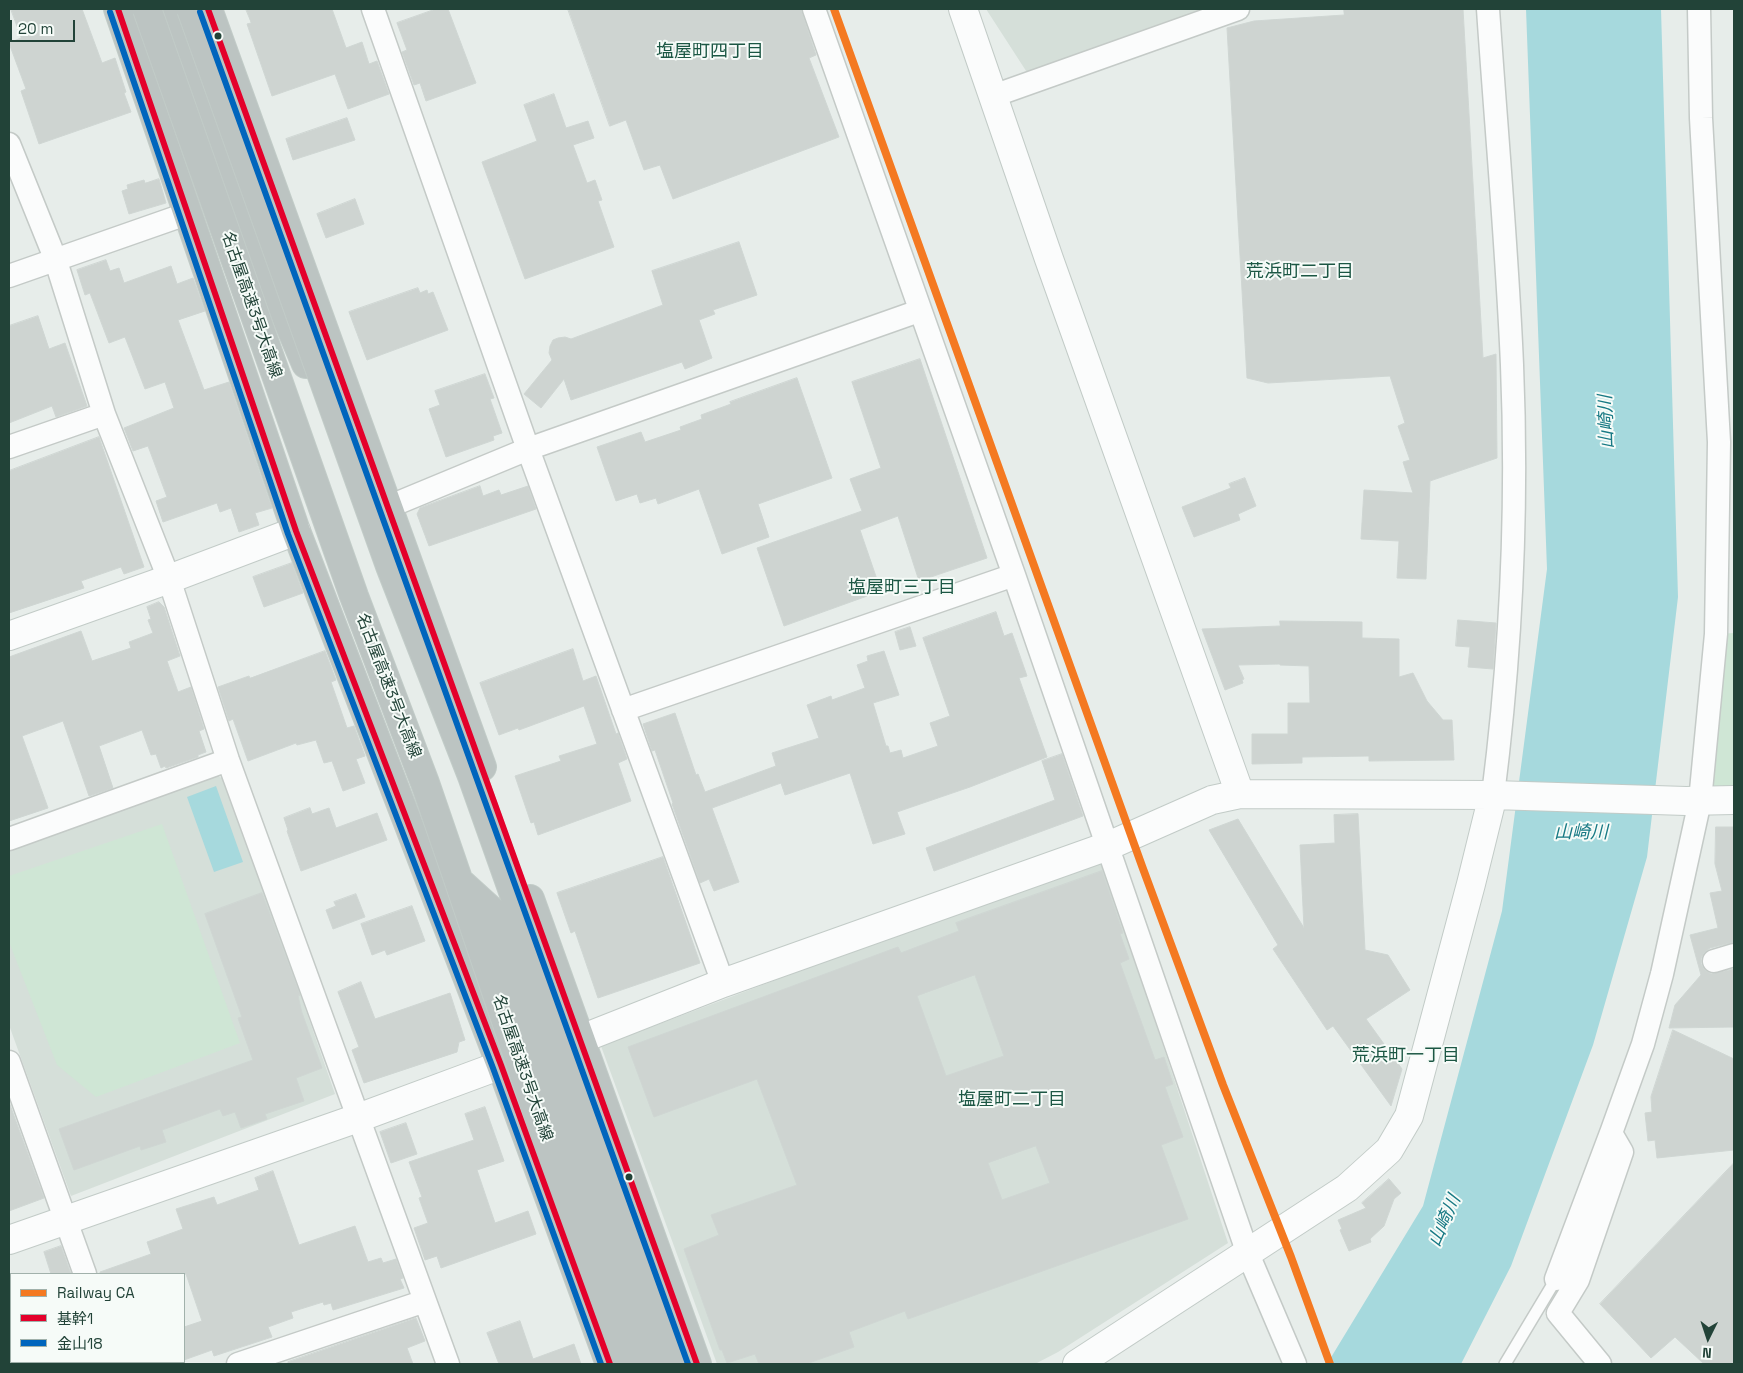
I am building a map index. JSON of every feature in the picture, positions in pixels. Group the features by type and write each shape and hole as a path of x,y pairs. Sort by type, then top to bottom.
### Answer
{"highway":[{"path":"118,9 296,531 501,1065 610,1364"},
{"name":"名古屋高速3号大高線","path":"147,9 354,596 459,882 571,1212 625,1364"},
{"path":"169,9 262,260 390,566 472,776 663,1314 678,1364"},
{"path":"191,9 390,566"},
{"path":"208,9 697,1364"},
{"path":"459,882 494,914 653,1364"}],"street":[{"path":"373,9 528,449 723,983"},
{"path":"814,9 919,311 1014,575 1248,1254 1295,1364"},
{"path":"962,9 1052,268 1240,794"},
{"path":"993,96 1238,9"},
{"path":"1077,1364 1348,1188 1389,1150 1409,1116 1471,884 1499,796 1509,634 1514,510 1512,365 1488,9"},
{"path":"1556,1279 1643,1044 1662,974 1725,634 1719,442 1701,118 1699,9"},
{"path":"9,144 55,258 104,414 169,579 228,760 448,1364"},
{"path":"9,276 55,258 189,213"},
{"path":"388,507 528,449 919,311"},
{"path":"9,447 104,414"},
{"path":"9,636 296,531"},
{"path":"623,710 1014,575"},
{"path":"9,839 228,760"},
{"path":"9,1240 358,1118 501,1065 581,1039 723,983 1108,846 1212,800 1240,794 1734,800"},
{"path":"9,1062 85,1273"},
{"path":"1600,1364 1558,1313 1578,1280 1622,1152 1611,1132"},
{"path":"238,1364 425,1301"}],"lane":[{"path":"1505,1364 1556,1279"}],"shaded area":[{"path":"986,9 1213,9 1030,77"},
{"path":"216,775 226,780 335,1094 71,1196 9,1025 9,850"},
{"path":"1101,857 1228,1243 1058,1352 1035,1364 717,1364 601,1046"}],"green space":[{"path":"1734,633 1734,800 1700,801 1716,634"},
{"path":"162,824 240,1043 96,1097 57,1065 9,942 9,876"}],"water":[{"name":"山崎川","path":"1526,9 1661,9 1678,597 1647,857 1593,1045 1511,1266 1461,1364 1327,1364 1423,1206 1502,911 1547,569"},
{"path":"216,786 243,862 214,872 187,797"}],"building":[{"path":"11,9 82,9 102,63 115,58 131,112 39,144 21,91 26,89 9,43 21,38"},
{"path":"246,9 332,9 346,48 362,42 369,64 377,61 389,94 348,109 335,74 272,96 247,24 251,23"},
{"path":"436,9 448,9 476,83 426,101 420,83 414,85 402,52 407,50 397,23"},
{"path":"568,9 801,9 816,55 809,58 839,137 673,199 660,165 644,170 626,120 610,126"},
{"path":"1344,9 1463,9 1483,358 1496,354 1497,458 1430,481 1426,579 1397,578 1399,541 1361,539 1364,490 1413,493 1403,462 1410,460 1398,426 1405,423 1390,376 1268,383 1247,378 1227,28 1254,21 1344,15"},
{"path":"554,94 566,128 588,121 594,138 573,145 587,183 595,180 602,200 598,201 614,247 525,279 482,162 537,141 524,105"},
{"path":"347,118 355,140 293,160 286,139"},
{"path":"159,179 166,203 129,214 122,191 128,189 127,185 144,180 145,183"},
{"path":"355,199 364,224 326,238 317,214"},
{"path":"739,242 757,295 713,310 715,314 699,320 712,358 685,369 682,362 571,400 564,379 541,408 524,394 552,360 549,353 553,340 565,337 571,339 663,305 652,271"},
{"path":"106,260 110,271 119,268 124,283 171,266 177,284 193,278 205,311 178,320 204,390 229,382 272,508 255,513 259,525 239,532 231,508 220,512 217,503 163,522 156,501 167,497 148,446 133,451 124,428 174,408 165,382 145,389 125,337 109,343 90,293 85,295 77,270"},
{"path":"418,288 420,293 427,290 428,294 433,292 448,330 367,360 349,312"},
{"path":"38,316 49,349 65,343 87,406 56,417 52,406 9,423 9,326"},
{"path":"920,359 987,558 919,581 898,516 860,530 881,591 784,626 757,548 862,511 850,479 881,468 852,382"},
{"path":"485,374 494,398 490,399 502,433 493,436 494,440 446,457 429,409 440,405 435,391"},
{"path":"797,378 832,478 758,504 769,537 722,554 699,489 658,504 656,498 640,503 637,494 616,501 597,447 641,432 645,442 681,430 680,427 702,419 701,415 731,404 730,402"},
{"path":"99,437 144,567 124,574 121,567 81,581 84,588 9,613 9,471"},
{"path":"1245,478 1256,506 1238,514 1240,520 1194,537 1182,507 1231,488 1229,484"},
{"path":"480,486 483,496 499,490 501,495 528,486 536,509 429,546 417,514 420,508"},
{"path":"292,563 303,593 264,607 253,577"},
{"path":"159,602 164,607 180,656 167,661 178,692 191,687 204,729 199,731 206,752 198,755 198,757 161,768 156,754 151,755 142,730 99,746 113,788 89,796 63,721 22,736 48,808 9,821 9,657 81,631 92,661 131,648 129,642 153,633 148,620 151,619 147,607"},
{"path":"996,612 1004,636 1012,633 1027,676 1019,678 1047,757 970,787 897,812 905,834 873,844 850,773 785,795 781,783 712,808 739,882 714,891 709,879 700,883 655,750 652,751 643,724 675,713 696,775 698,774 705,792 776,766 772,753 819,738 807,705 831,696 832,700 865,688 857,665 868,661 867,656 884,651 899,695 873,703 886,746 888,746 890,753 901,750 903,758 938,746 930,723 950,716 923,638"},
{"path":"1458,620 1496,623 1493,669 1468,667 1470,647 1456,646"},
{"path":"1280,621 1362,622 1362,638 1399,639 1399,677 1413,673 1427,701 1443,720 1452,720 1454,760 1369,761 1369,756 1302,757 1302,763 1252,764 1252,734 1288,734 1288,703 1310,703 1309,666 1280,664 1238,665 1244,679 1242,680 1243,683 1225,690 1202,629 1280,626"},
{"path":"910,627 916,646 900,650 895,632"},
{"path":"573,649 583,681 596,676 616,734 618,733 627,759 618,763 631,801 538,835 534,822 531,823 515,776 561,761 559,756 597,744 584,706 519,730 518,728 499,735 480,683"},
{"path":"325,651 336,680 331,682 347,728 354,726 365,756 356,759 365,783 343,791 332,761 324,763 316,740 297,745 296,743 248,761 233,719 229,721 218,687 249,676 250,678"},
{"path":"1062,754 1083,816 934,871 926,848 1055,800 1042,761"},
{"path":"310,808 312,814 329,808 336,828 377,813 387,840 301,871 284,818"},
{"path":"1358,814 1365,950 1388,955 1410,990 1366,1019 1402,1069 1391,1106 1333,1026 1327,1030 1273,949 1278,945 1209,830 1238,819 1304,928 1300,845 1335,843 1334,815"},
{"path":"1716,827 1734,827 1734,942 1710,948 1701,958 1701,964 1711,974 1734,969 1734,1027 1669,1028 1675,1005 1701,975 1690,935 1718,928 1710,893 1722,891 1715,864"},
{"path":"663,857 700,963 598,998 575,931 571,933 557,893"},
{"path":"1102,871 1123,933 1120,934 1129,959 1120,963 1155,1060 1164,1057 1173,1084 1165,1087 1183,1137 1161,1145 1188,1219 908,1319 905,1311 849,1332 854,1347 806,1364 759,1364 755,1354 727,1363 722,1350 720,1350 684,1249 719,1235 711,1215 797,1185 757,1079 654,1117 628,1047 898,947 901,953 959,931 956,923","holes":["975,975 1004,1056 946,1076 917,996","1036,1146 1050,1183 1002,1200 988,1163"]},
{"path":"262,893 300,995 298,996 302,1013 322,1068 296,1078 304,1101 265,1114 267,1119 241,1128 235,1112 223,1116 220,1109 162,1130 166,1142 141,1150 140,1146 74,1170 59,1129 253,1060 238,1018 242,1017 205,914"},
{"path":"356,894 365,917 333,929 326,910 336,906 334,902"},
{"path":"412,906 425,941 387,955 385,950 372,955 361,924"},
{"path":"361,982 375,1019 450,993 465,1040 459,1042 457,1052 364,1083 352,1050 359,1047 338,992"},
{"path":"1673,1030 1734,1059 1734,1150 1657,1158 1655,1140 1648,1141 1645,1113 1652,1112 1651,1097"},
{"path":"9,1102 44,1198 9,1211"},
{"path":"485,1107 504,1161 477,1170 495,1223 528,1211 536,1234 441,1268 437,1256 425,1260 414,1228 428,1223 419,1198 422,1197 409,1162 474,1140 465,1114"},
{"path":"406,1123 417,1154 391,1163 380,1132"},
{"path":"1734,1163 1734,1364 1704,1364 1675,1337 1651,1358 1600,1304"},
{"path":"273,1171 299,1245 355,1226 368,1262 381,1258 383,1263 396,1259 403,1278 400,1279 404,1288 333,1310 331,1303 324,1305 323,1302 291,1312 293,1318 268,1327 272,1337 214,1356 212,1350 185,1360 185,1327 202,1321 186,1274 100,1272 151,1254 147,1242 183,1229 176,1209 214,1197 217,1205 259,1190 255,1178"},
{"path":"1389,1179 1401,1193 1394,1199 1384,1226 1370,1239 1371,1242 1349,1251 1338,1220 1366,1208 1362,1203"},
{"path":"61,1246 71,1273 51,1273 44,1252"},
{"path":"416,1318 425,1341 407,1348 413,1364 288,1364 288,1362"},
{"path":"520,1321 533,1359 574,1344 581,1364 499,1364 487,1333"}],"rail line":[{"name":"CA","path":"834,9 1142,866 1223,1085 1291,1257 1330,1364"}],"transit line":[{"name":"基幹1","path":"118,9 296,531 501,1065 610,1364"},
{"name":"基幹1","path":"208,9 697,1364"},
{"name":"金山18","path":"110,12 288,534 493,1068 601,1364"},
{"name":"金山18","path":"200,12 688,1364"}],"district":[{"name":"塩屋町四丁目","path":"710,52"},
{"name":"荒浜町二丁目","path":"1300,272"},
{"name":"塩屋町三丁目","path":"902,588"},
{"name":"荒浜町一丁目","path":"1406,1056"},
{"name":"塩屋町二丁目","path":"1012,1100"}]}
